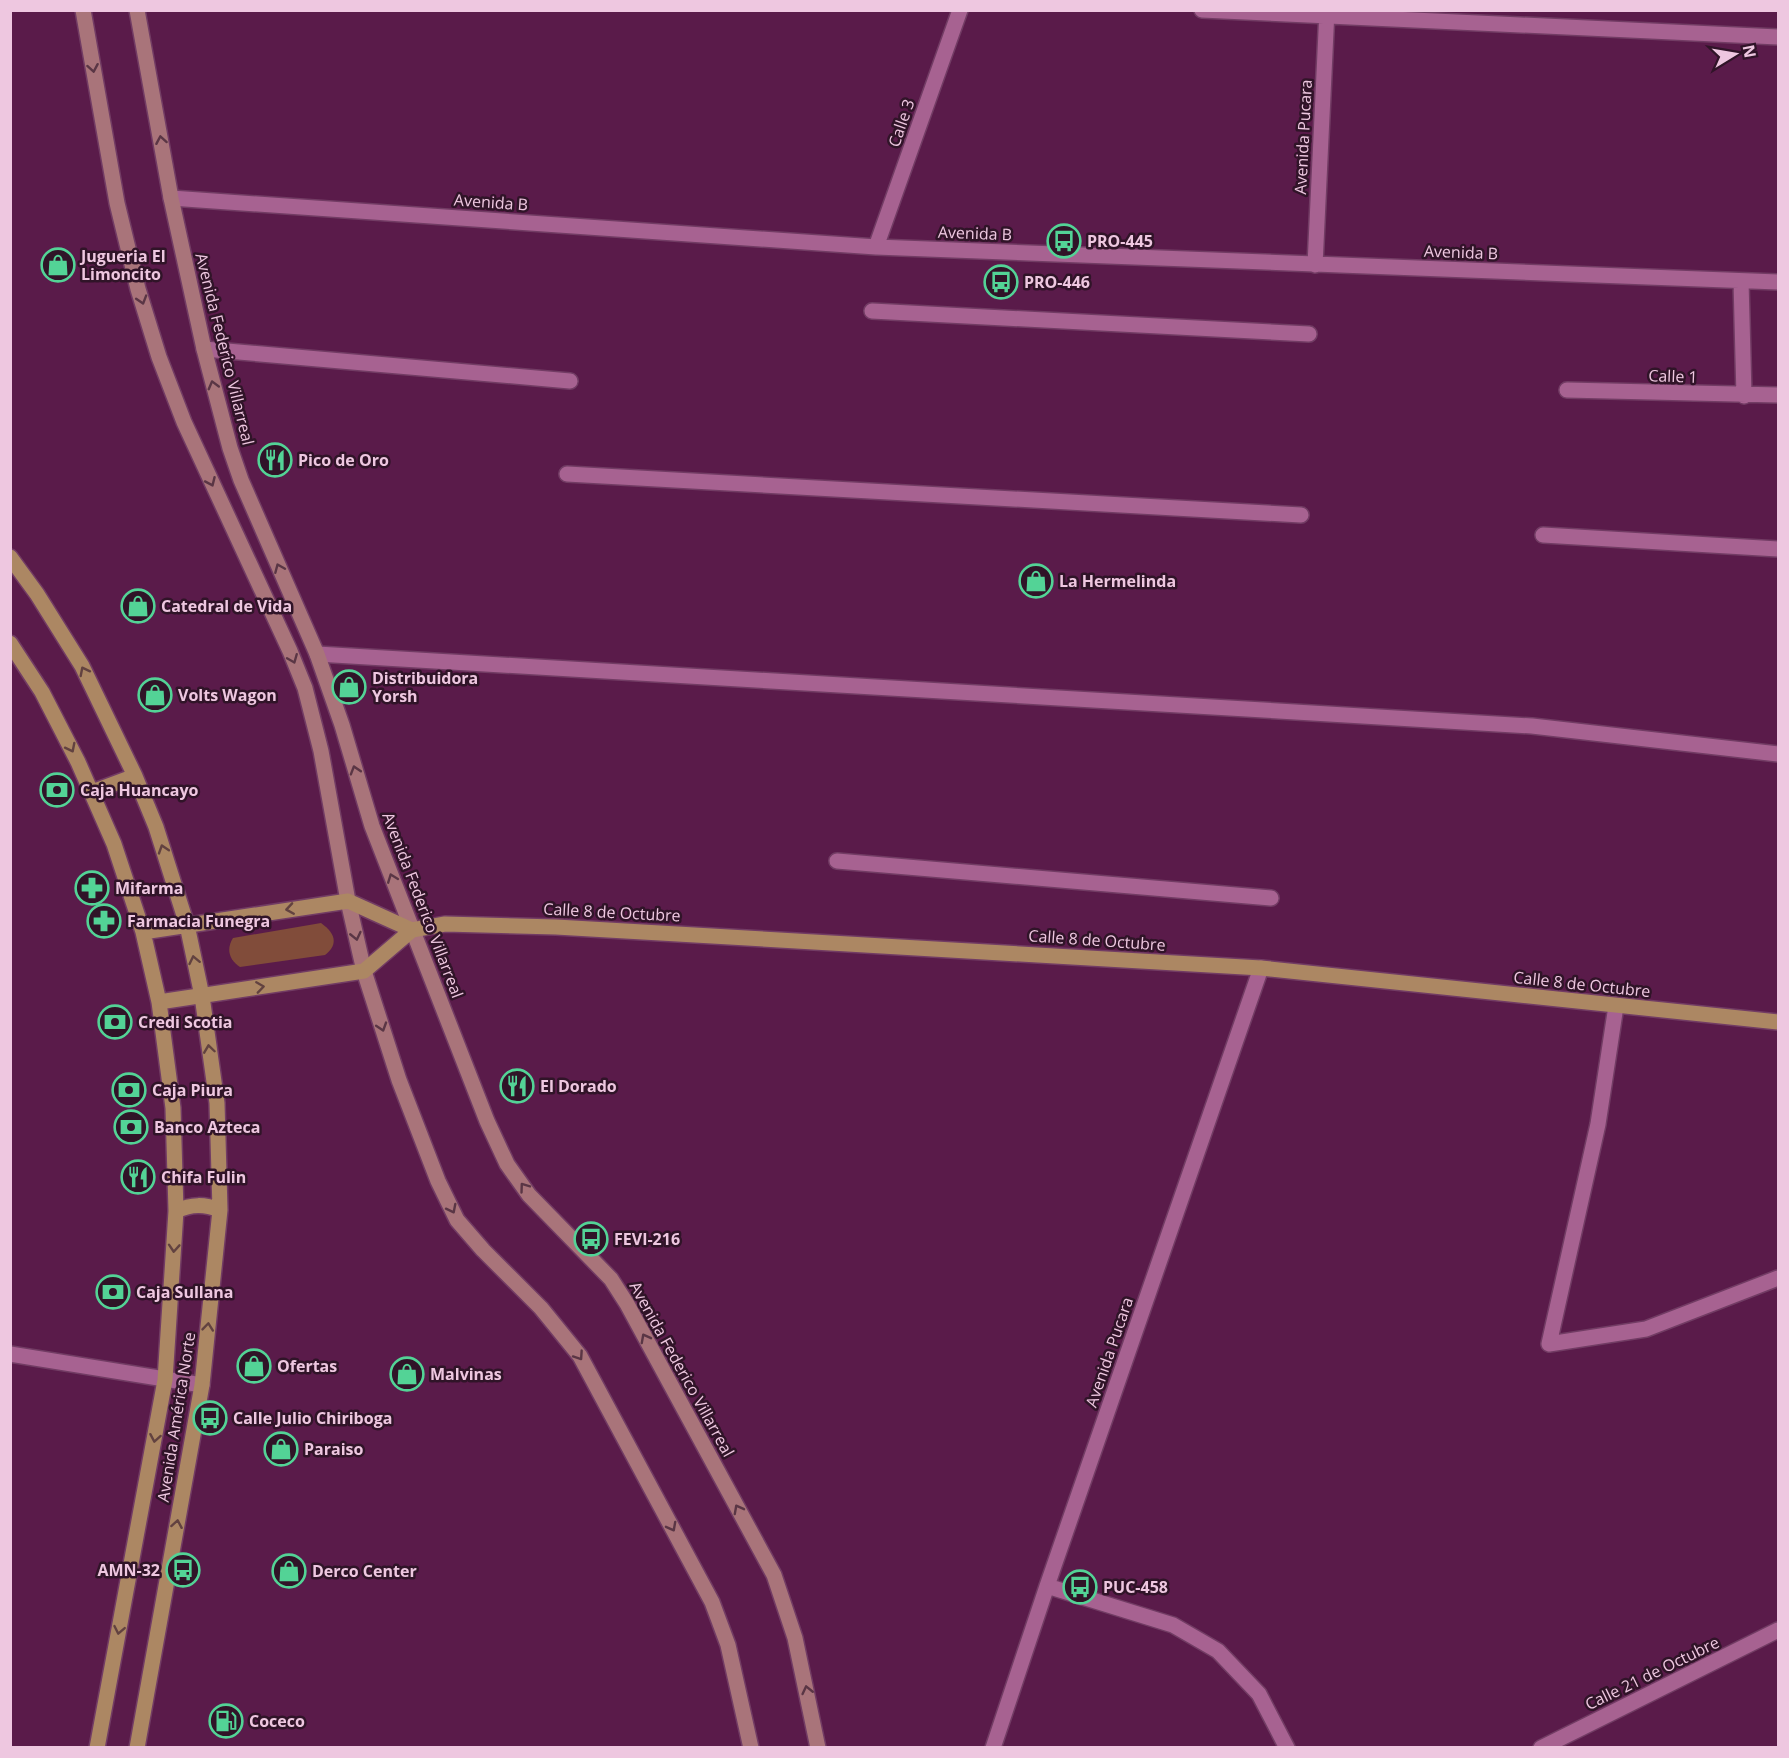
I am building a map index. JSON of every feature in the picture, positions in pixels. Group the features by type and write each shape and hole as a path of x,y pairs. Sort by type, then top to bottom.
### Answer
{"main road":[{"path":"83,10 117,203 138,289 159,357 183,422 305,688 321,751 348,900 364,971 403,1090 438,1181 457,1220 483,1250 541,1308 580,1356 712,1602 728,1645 751,1748"},
{"name":"Avenida Federico Villarreal","path":"137,10 171,198 204,350 230,448 241,480 317,654 342,725 372,826 412,930 487,1121 507,1164 529,1194 611,1279 774,1575 795,1638 818,1748"},
{"name":"Avenida América Norte","path":"10,557 37,594 82,666 135,776 156,827 187,925 202,996 217,1103 220,1210 202,1385 137,1748"},
{"name":"Avenida América Norte","path":"10,643 42,693 92,792 114,844 143,932 159,1002 173,1108 177,1211 165,1380 97,1748"},
{"path":"92,792 135,776"},
{"path":"143,932 348,900 412,930 364,971 159,1002"},
{"name":"Calle 8 de Octubre","path":"412,930 445,924 556,927 1261,968 1779,1022"},
{"path":"177,1211 198,1205 220,1210"}],"street":[{"name":"Calle 3","path":"876,247 960,10"},
{"path":"1202,10 1327,14 1779,37"},
{"name":"Avenida Pucara","path":"1315,264 1327,14"},
{"name":"Avenida B","path":"171,198 876,247 1779,282"},
{"path":"1741,281 1744,396"},
{"path":"872,310 1309,334"},
{"path":"204,350 570,381"},
{"name":"Calle 1","path":"1567,390 1744,396 1779,395"},
{"path":"567,474 1301,515"},
{"path":"1543,535 1779,549"},
{"path":"317,654 1532,726 1779,754"},
{"path":"837,861 1271,898"},
{"name":"Avenida Pucara","path":"993,1748 1261,968"},
{"path":"1616,1006 1598,1124 1549,1344 1646,1329 1779,1278"},
{"path":"10,1354 202,1385"},
{"path":"1047,1586 1173,1625 1218,1651 1259,1694 1287,1748"},
{"name":"Calle 21 de Octubre","path":"1541,1748 1779,1630"}],"shaded area":[{"path":"321,923 330,931 334,939 332,947 325,955 240,967 233,961 230,954 233,938"}],"place":[{"name":"PRO-445","path":"1064,241"},
{"name":"Jugueria El Limoncito","path":"58,265"},
{"name":"PRO-446","path":"1001,282"},
{"name":"Pico de Oro","path":"275,460"},
{"name":"La Hermelinda","path":"1036,581"},
{"name":"Catedral de Vida","path":"138,606"},
{"name":"Distribuidora Yorsh","path":"349,687"},
{"name":"Volts Wagon","path":"155,695"},
{"name":"Caja Huancayo","path":"57,790"},
{"name":"Mifarma","path":"92,888"},
{"name":"Farmacia Funegra","path":"104,921"},
{"name":"Credi Scotia","path":"115,1022"},
{"name":"El Dorado","path":"517,1086"},
{"name":"Caja Piura","path":"129,1090"},
{"name":"Banco Azteca","path":"131,1127"},
{"name":"Chifa Fulin","path":"138,1177"},
{"name":"FEVI-216","path":"591,1239"},
{"name":"Caja Sullana","path":"113,1292"},
{"name":"Ofertas","path":"254,1366"},
{"name":"Malvinas","path":"407,1374"},
{"name":"Calle Julio Chiriboga","path":"210,1418"},
{"name":"Paraiso","path":"281,1449"},
{"name":"AMN-32","path":"183,1570"},
{"name":"Derco Center","path":"289,1571"},
{"name":"PUC-458","path":"1080,1587"},
{"name":"Coceco","path":"226,1721"}]}
